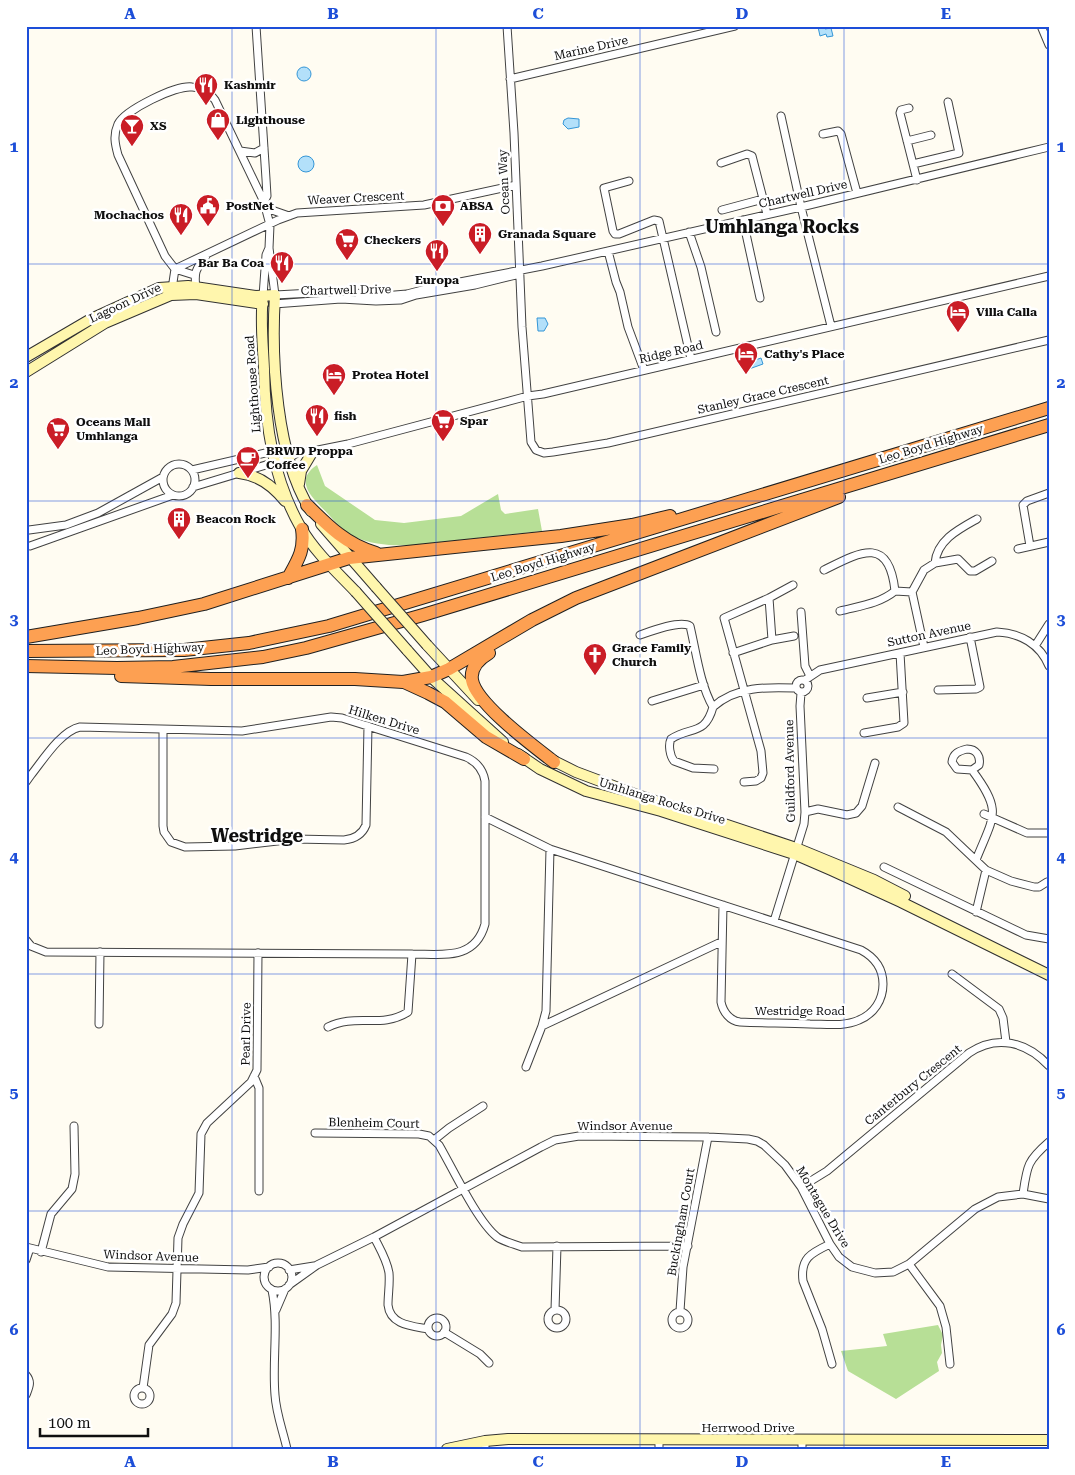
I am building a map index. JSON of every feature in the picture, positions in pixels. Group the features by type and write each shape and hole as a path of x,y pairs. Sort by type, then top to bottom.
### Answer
{"highway":[{"name":"Leo Boyd Highway","path":"26,651 134,652 184,650 249,643 305,632 437,595 1049,408"},
{"name":"Leo Boyd Highway","path":"26,666 172,667 263,657 306,648 432,613 1049,425"},
{"path":"26,673 211,679 355,679 403,682 431,677 450,669 532,620 576,598 938,459"},
{"path":"26,637 138,618 204,604 349,558 525,541 624,526 854,467"},
{"path":"307,505 328,526 347,541 366,550 382,554"},
{"path":"288,578 302,549 302,528"},
{"path":"554,762 516,733 489,706 474,687 472,673 475,665 482,657 576,598"},
{"path":"403,682 445,702 486,737 524,758"}],"street":[{"path":"256,26 267,196 265,205"},
{"name":"Ocean Way","path":"507,26 519,272 525,376 528,396"},
{"name":"Marine Drive","path":"510,79 736,26"},
{"path":"1041,26 1049,46"},
{"path":"194,275 175,269 165,256 118,154 114,137 118,123 133,110 186,86 205,90 215,100 265,205 281,214 290,216"},
{"path":"913,164 959,153 948,102"},
{"path":"910,108 901,110 900,113 917,180"},
{"path":"781,116 801,207 831,326"},
{"path":"824,134 838,131 841,134 857,193"},
{"path":"907,141 931,135"},
{"path":"240,151 255,153 264,148"},
{"name":"Chartwell Drive","path":"275,299 341,299 376,302 401,300 416,295 457,289 533,268 1049,148"},
{"path":"721,163 747,154 752,156 767,214"},
{"path":"629,182 604,188 613,231 615,234 619,234 656,220 659,221 691,359"},
{"name":"Weaver Crescent","path":"175,269 290,216 303,212 424,206 516,185"},
{"path":"722,210 763,199"},
{"name":"Lighthouse Road","path":"265,205 270,225 269,248 275,299 276,377 280,414 288,453 299,490 307,505 349,558"},
{"path":"743,220 760,298"},
{"path":"689,232 701,267 716,332"},
{"name":"Lighthouse Road","path":"269,248 266,255 262,327 265,410 273,458 302,528 328,564"},
{"path":"608,251 628,327 644,370"},
{"path":"196,290 194,275 206,256"},
{"path":"172,290 175,269"},
{"name":"Ridge Road","path":"288,453 312,451 348,444 528,396 1049,276"},
{"name":"Lagoon Drive","path":"27,357 91,319 159,288 196,290 263,300"},
{"name":"Lagoon Drive","path":"30,370 105,323 172,290"},
{"name":"Lagoon Drive","path":"196,290 240,301 275,299"},
{"path":"240,301 252,309 259,318 262,327"},
{"path":"126,302 130,312"},
{"path":"68,333 74,342"},
{"name":"Stanley Grace Crescent","path":"528,396 531,442 533,447 540,452 553,452 608,442 1049,340"},
{"path":"27,357 30,370"},
{"path":"299,490 301,470 312,451"},
{"path":"193,487 239,473 288,453"},
{"path":"192,470 273,458"},
{"path":"28,548 174,496 183,496 191,491 195,478 192,470 184,464 175,464 167,468 163,477 166,490 174,496"},
{"path":"239,473 253,476 270,485 294,512"},
{"path":"28,548 32,538 28,529 66,525 98,513 163,477"},
{"path":"1030,546 1023,505 1028,501 1049,493"},
{"path":"935,563 939,549 950,536 977,519"},
{"path":"1018,549 1049,542"},
{"path":"824,570 852,556 875,552 881,555 891,569 895,591"},
{"name":"Umhlanga Rocks Drive","path":"349,558 504,727 534,750 554,762 640,796 874,880 1049,968"},
{"path":"924,647 912,592 924,570 935,563 958,559 972,571 992,561"},
{"name":"Umhlanga Rocks Drive","path":"328,564 356,592 431,677 480,722 524,758 557,778 586,791 795,851 1049,974"},
{"path":"744,782 759,780 763,774 761,751 732,653 724,618 793,585"},
{"path":"840,611 877,602 895,591 912,592"},
{"path":"769,598 772,640"},
{"path":"801,612 805,666 808,678"},
{"path":"640,635 664,627 688,624 704,685 709,700 714,707"},
{"path":"1035,646 1049,624"},
{"name":"Sutton Avenue","path":"798,690 796,683 798,680 808,678 820,670 997,632 1008,632 1021,637 1035,646 1044,656 1049,666"},
{"path":"732,653 772,640 794,636"},
{"path":"938,690 976,689 980,686 970,637"},
{"path":"864,733 898,727 903,724 900,653"},
{"path":"652,701 704,685"},
{"path":"714,769 698,768 674,761 671,756 671,739 697,729 707,722 714,707 731,695 762,687 798,690"},
{"name":"Guildford Avenue","path":"795,851 804,824 805,812 798,690"},
{"path":"867,698 903,692"},
{"name":"Hilken Drive","path":"26,782 64,735 74,728 242,732 331,717 342,718 368,726 473,761 482,770 484,776 485,816 484,924 482,934 472,946 459,952 412,954 46,952 31,946 26,940"},
{"path":"163,730 162,826 164,832 171,842 184,847 242,846 295,839 344,840 361,833 366,825 368,726"},
{"path":"805,812 818,808 847,815 856,813 862,806 875,763"},
{"path":"972,770 986,788 992,801 993,818 976,860"},
{"path":"898,806 946,832 986,870 1011,881 1034,887 1039,887 1047,882"},
{"path":"984,814 1027,833 1049,833"},
{"name":"Westridge Road","path":"485,816 550,849 774,921 867,953 878,965 882,977 882,993 876,1007 860,1020 840,1024 736,1022 727,1015 721,1005 723,905"},
{"path":"526,1067 546,1011 550,849"},
{"path":"774,921 795,851"},
{"path":"884,867 1026,935 1049,939"},
{"path":"976,912 986,870"},
{"path":"542,1026 721,942"},
{"path":"99,1024 100,952"},
{"name":"Pearl Drive","path":"143,1388 149,1345 175,1309 180,1230 198,1193 200,1134 212,1117 254,1076 258,1063 258,953"},
{"path":"328,1027 347,1020 392,1020 408,1012 412,954"},
{"path":"952,974 999,1009 1003,1018 1006,1042"},
{"name":"Canterbury Crescent","path":"800,1187 827,1171 969,1053 984,1045 1006,1042 1027,1048 1049,1066"},
{"path":"254,1076 260,1088 259,1190"},
{"path":"434,1140 483,1106"},
{"path":"41,1252 48,1221 72,1189 75,1174 74,1126"},
{"name":"Blenheim Court","path":"315,1133 355,1135 411,1133 428,1136 440,1145 463,1188"},
{"name":"Windsor Avenue","path":"287,1287 317,1265 374,1238 463,1188 555,1140 566,1137 708,1137"},
{"name":"Montague Drive","path":"708,1137 748,1139 764,1145 779,1158 800,1187 830,1244 840,1257 852,1267 867,1272 885,1273 902,1269 975,1209 998,1197 1023,1194 1049,1200"},
{"name":"Buckingham Court","path":"680,1312 683,1267 708,1137"},
{"path":"1023,1194 1026,1172 1030,1162 1034,1154 1049,1142"},
{"path":"463,1188 484,1224 497,1237 522,1247 688,1246"},
{"path":"374,1238 387,1264 390,1281 388,1306 394,1318 407,1325 428,1328 433,1336 439,1336 444,1332 445,1326 440,1319 431,1320 428,1328"},
{"path":"830,1244 808,1257 804,1262 802,1275 822,1329 832,1364"},
{"path":"555,1310 557,1246"},
{"path":"26,1260 28,1248"},
{"name":"Windsor Avenue","path":"28,1248 108,1268 248,1270 269,1267"},
{"path":"276,1310 292,1278 290,1270 286,1266 278,1264 269,1267 264,1279 272,1290 276,1310 274,1350 275,1398 287,1449"},
{"path":"909,1264 940,1306 946,1328 950,1364"},
{"name":"Windsor Avenue","path":"290,1270 317,1265"},
{"name":"Windsor Avenue","path":"248,1270 264,1279"},
{"path":"272,1290 281,1291 287,1287"},
{"path":"444,1332 480,1354 488,1363"},
{"path":"26,1375 29,1378 30,1386 26,1395"},
{"name":"Herrwood Drive","path":"447,1449 485,1445 508,1439 659,1444 789,1445 1049,1440"}],"green space":[{"path":"317,465 325,486 375,520 404,523 461,516 498,494 501,510 505,514 538,509 542,531 412,545 390,545 369,542 355,537 344,530 308,491 306,478"},
{"path":"938,1325 943,1335 942,1353 937,1362 939,1371 896,1399 848,1371 841,1351 887,1346 883,1334"}],"water":[{"path":"824,26 825,29 831,28 833,36 827,37 826,34 820,36 818,27"},
{"path":"301,67 307,67 311,74 307,81 301,81 297,77 297,71"},
{"path":"568,118 579,119 579,127 568,129 563,124 564,120"},
{"path":"306,156 314,164 306,172 298,164"},
{"path":"537,318 545,318 548,324 544,331 538,331"},
{"path":"761,358 763,364 749,369 747,363"}],"place":[{"name":"Kashmir","path":"206,106"},
{"name":"Lighthouse","path":"218,141"},
{"name":"XS","path":"132,147"},
{"name":"PostNet","path":"208,227"},
{"name":"ABSA","path":"443,227"},
{"name":"Mochachos","path":"181,236"},
{"name":"Granada Square","path":"480,255"},
{"name":"Checkers","path":"347,261"},
{"name":"Europa","path":"437,272"},
{"name":"Bar Ba Coa","path":"282,284"},
{"name":"Villa Calla","path":"958,333"},
{"name":"Cathy's Place","path":"746,375"},
{"name":"Protea Hotel","path":"334,396"},
{"name":"fish","path":"317,437"},
{"name":"Spar","path":"443,442"},
{"name":"Oceans Mall Umhlanga","path":"58,450"},
{"name":"BRWD Proppa Coffee","path":"248,479"},
{"name":"Beacon Rock","path":"179,540"},
{"name":"Grace Family Church","path":"595,676"}],"district":[{"name":"Umhlanga Rocks","path":"782,226"},
{"name":"Westridge","path":"257,835"}]}
